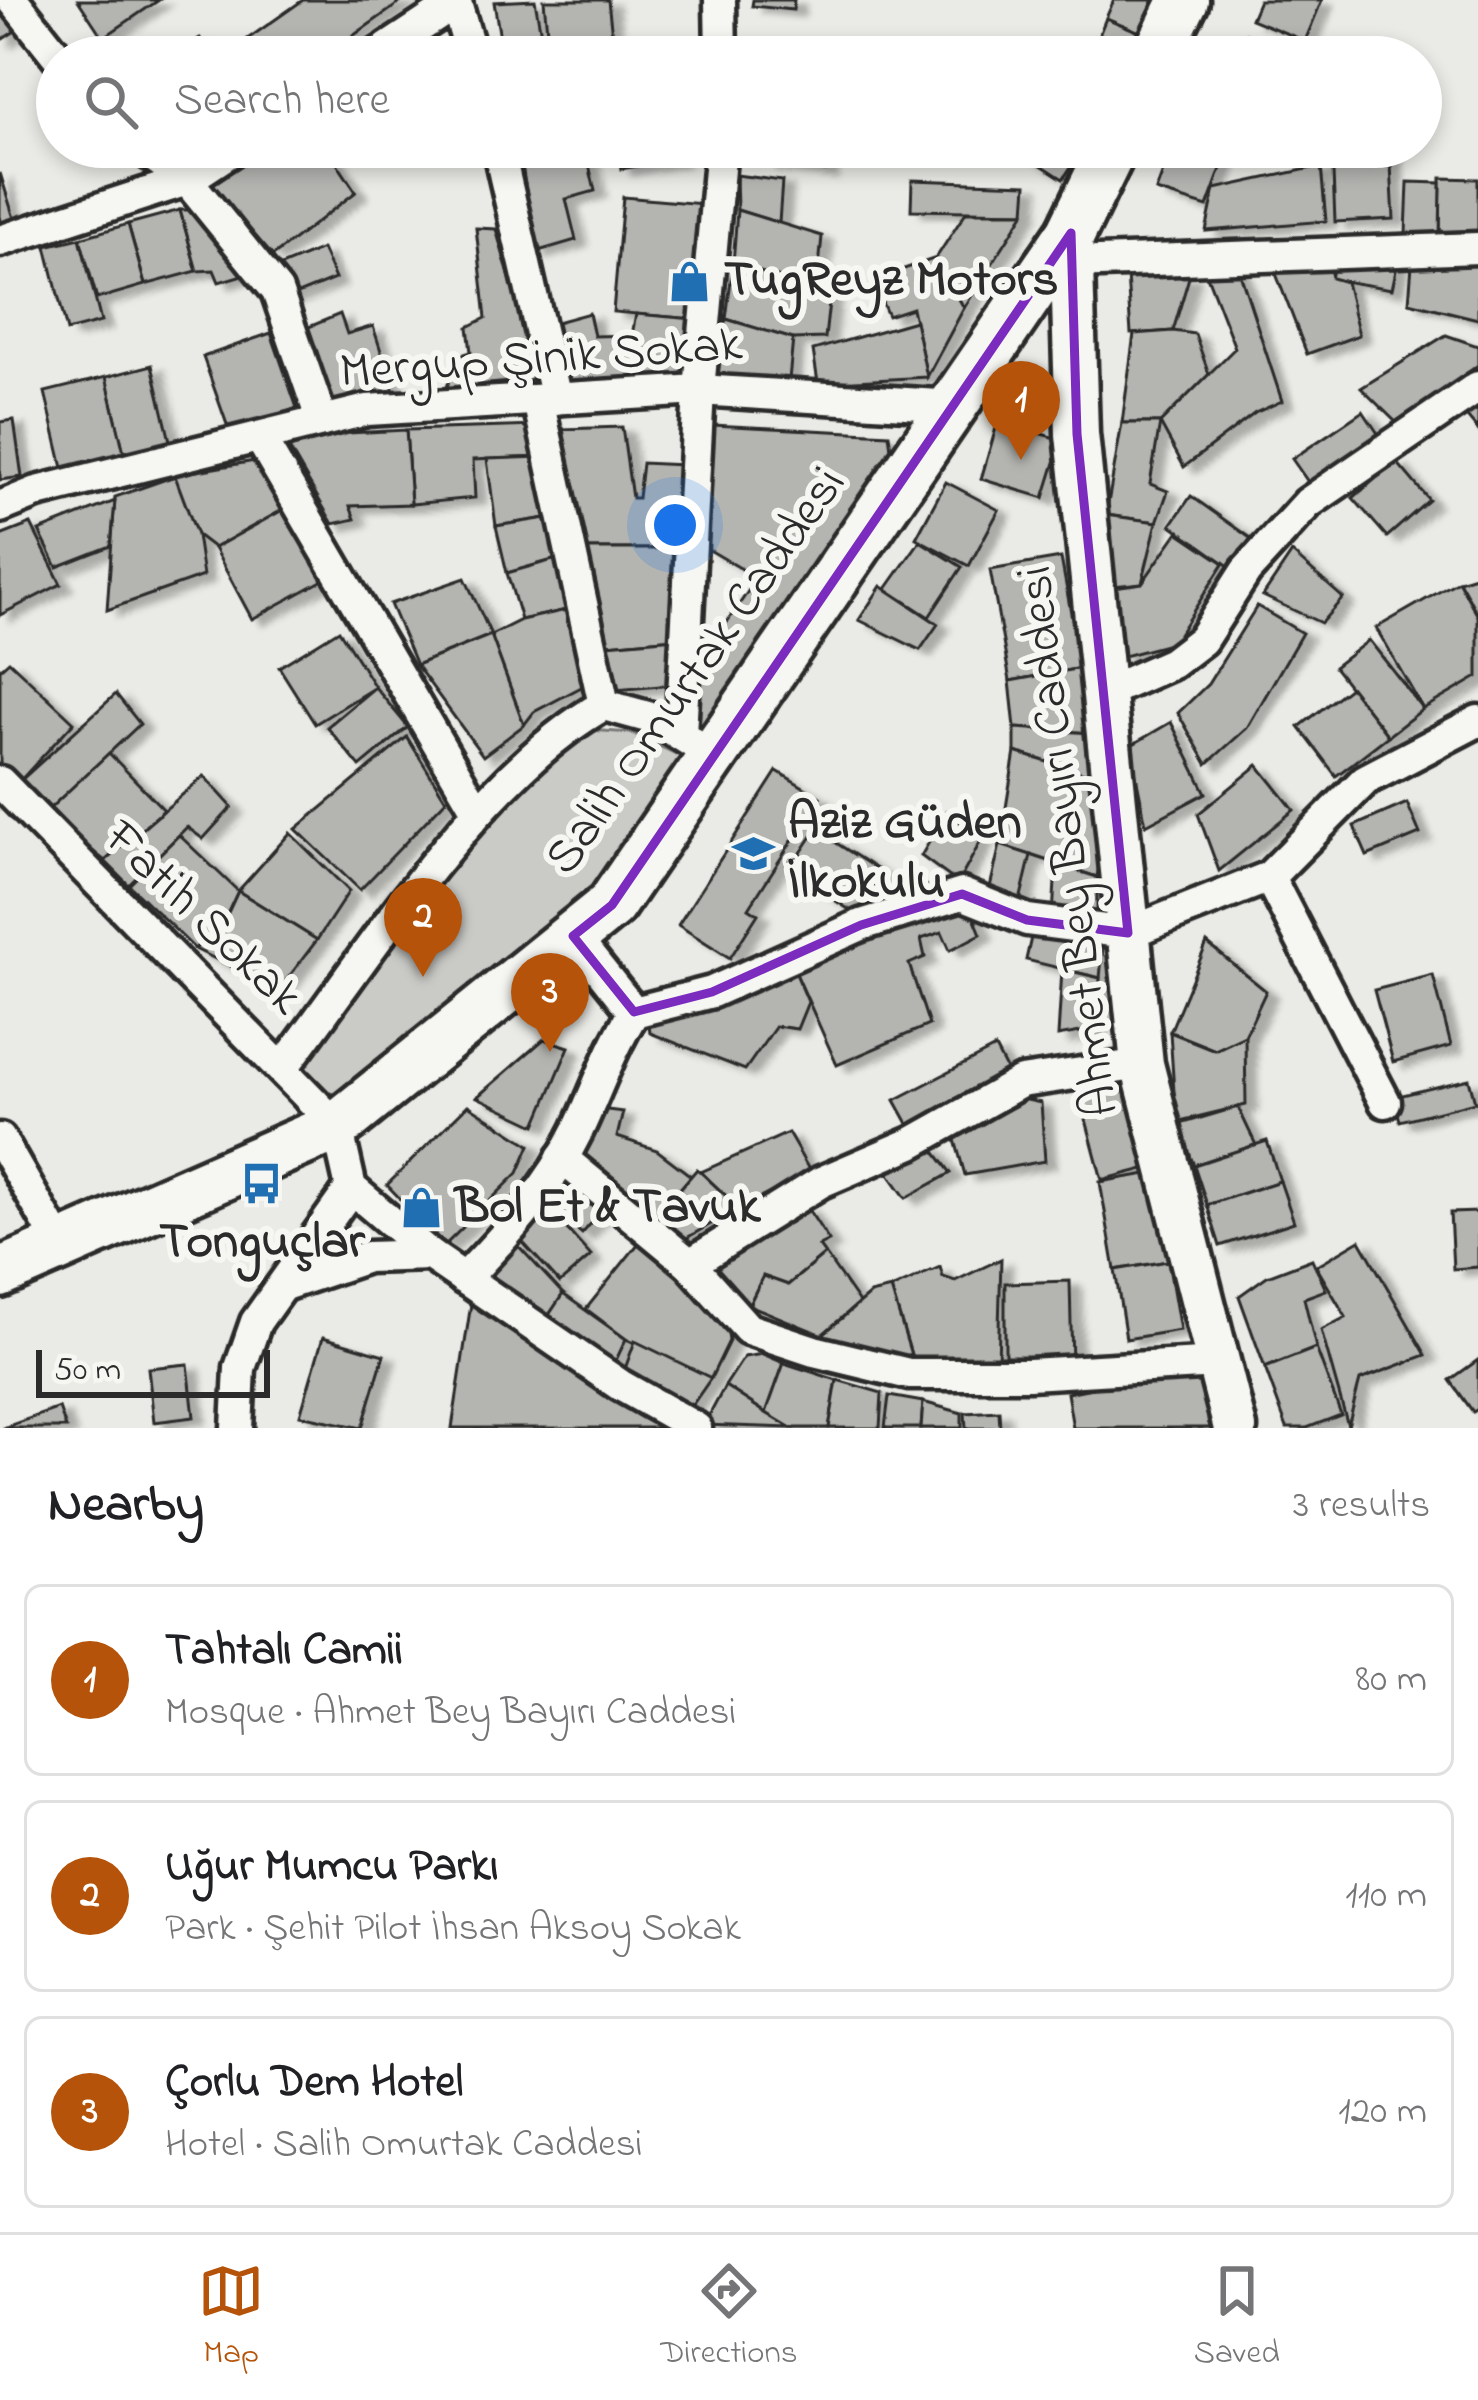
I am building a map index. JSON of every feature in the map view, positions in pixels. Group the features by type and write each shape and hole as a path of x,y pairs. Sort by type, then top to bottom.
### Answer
{"main road":[{"path":"1166,36 1184,0"},
{"name":"Salih Omurtak Caddesi","path":"0,1273 337,1126 611,905 698,746 1071,248 1104,168"},
{"name":"Ahmet Bey Bayırı Caddesi","path":"1071,248 1077,434 1142,1064 1235,1428"}],"street":[{"path":"13,0 41,36"},
{"path":"720,0 721,36"},
{"path":"405,36 456,2 466,36"},
{"path":"170,168 187,180 277,291 322,421"},
{"path":"0,241 187,180 205,168"},
{"path":"502,168 604,705"},
{"path":"698,746 699,390 719,168"},
{"path":"1071,248 1478,248"},
{"path":"1104,693 1172,663 1202,640 1246,571 1308,503 1478,387"},
{"name":"Mergup Şinik Sokak","path":"0,507 367,410 699,390 954,406"},
{"path":"260,438 478,812"},
{"path":"284,1066 478,812 561,728 604,705 655,719 698,746"},
{"path":"464,1279 533,1206 562,1158 608,1054 634,1012 712,992 861,925 962,894 1027,920 1129,933 1269,877 1365,780 1478,721"},
{"name":"Fatih Sokak","path":"0,782 284,1066 337,1126"},
{"path":"1269,877 1385,1102"},
{"path":"573,936 634,1012"},
{"path":"690,1264 821,1182 912,1143 1021,1082 1142,1064"},
{"path":"337,1126 351,1188 430,1255 620,1385 697,1428"},
{"path":"0,1139 61,1246"},
{"path":"562,1158 690,1264 748,1329 909,1374 1029,1374 1218,1363"},
{"path":"237,1428 240,1368 256,1322 351,1188"},
{"path":"284,1285 368,1256 430,1255"}],"highlighted area":[{"path":"1071,233 1077,434 1128,933 1027,920 962,894 861,925 712,992 634,1012 573,936 612,905"}],"shaded area":[{"path":"561,728 631,733 691,761 601,888 330,1099 284,1066 486,827"}],"building":[{"path":"78,0 159,0 106,36"},
{"path":"303,0 404,0 353,36 252,36"},
{"path":"535,0 541,36 500,36 494,2"},
{"path":"544,0 608,0 612,36 547,36"},
{"path":"753,0 794,0 793,10 752,6"},
{"path":"1114,0 1164,0 1149,36 1106,18"},
{"path":"1259,0 1322,0 1307,36 1293,36 1251,19"},
{"path":"0,7 15,31 0,41"},
{"path":"1106,18 1149,36 1099,36"},
{"path":"226,168 340,168 356,192 273,256 207,182"},
{"path":"523,168 590,168 595,191 566,199 576,240 535,252"},
{"path":"1046,168 1070,168 1063,179"},
{"path":"1164,168 1221,168 1207,207 1156,191"},
{"path":"1321,168 1326,221 1206,231 1215,189"},
{"path":"1333,168 1391,168 1394,219 1335,222"},
{"path":"0,173 17,228 0,233"},
{"path":"736,175 782,181 779,223 737,210"},
{"path":"1441,178 1478,179 1478,237 1440,236"},
{"path":"912,180 1027,184 1025,212 911,210"},
{"path":"1408,182 1441,183 1440,236 1406,234"},
{"path":"623,197 704,204 694,319 613,312"},
{"path":"180,210 197,271 145,285 128,224"},
{"path":"180,210 194,210 246,274 219,282 214,270 197,271"},
{"path":"737,210 822,236 817,289 733,264"},
{"path":"966,212 1025,212 964,308 936,258"},
{"path":"128,224 145,285 97,299 80,238"},
{"path":"476,228 496,229 536,371 530,380 447,388 455,357 471,352 468,327 486,318"},
{"path":"80,238 101,322 67,331 46,246"},
{"path":"322,249 335,279 288,298 276,268"},
{"path":"1399,256 1392,289 1331,279 1335,258"},
{"path":"936,258 964,308 927,377 912,308 888,316 872,280"},
{"path":"1328,258 1332,278 1346,282 1359,335 1307,354 1273,266"},
{"path":"733,264 830,293 825,338 793,339 726,319"},
{"path":"1237,264 1282,401 1255,413 1184,467 1160,423 1235,348 1206,273"},
{"path":"1412,265 1478,265 1478,319 1409,302"},
{"path":"1190,274 1173,331 1131,334 1127,276"},
{"path":"589,313 594,336 632,335 636,314 694,319 688,376 580,387 569,380 549,324"},
{"path":"340,314 347,334 373,326 397,401 326,400 299,331"},
{"path":"726,319 793,339 789,380 717,379"},
{"path":"915,321 927,377 818,383 813,350"},
{"path":"271,333 297,408 230,433 203,357"},
{"path":"1134,334 1195,334 1209,374 1160,423 1122,423"},
{"path":"1446,335 1478,346 1478,365 1399,425 1361,388"},
{"path":"152,365 170,441 124,453 106,377"},
{"path":"106,377 124,453 63,468 45,392"},
{"path":"1478,399 1478,430 1463,412"},
{"path":"1363,411 1385,444 1315,492 1292,459"},
{"path":"14,420 22,477 0,480 0,422"},
{"path":"998,421 1062,440 1044,498 981,479"},
{"path":"1122,423 1160,423 1150,484 1168,491 1157,522 1106,515"},
{"path":"712,425 889,434 891,449 708,727 688,724 695,637 717,637 757,578 706,548"},
{"path":"538,426 542,457 473,460 475,498 411,504 406,430"},
{"path":"622,427 632,498 638,498 642,463 683,465 679,549 585,549 563,429"},
{"path":"406,430 411,504 350,506 355,519 333,524 289,448 329,434"},
{"path":"542,457 553,517 496,526 487,459"},
{"path":"255,461 288,507 214,548 197,535 174,475"},
{"path":"1396,461 1429,500 1387,537 1353,498"},
{"path":"175,476 197,535 203,576 107,610 115,497"},
{"path":"946,482 999,510 969,566 916,538"},
{"path":"1191,496 1253,540 1233,569 1171,525"},
{"path":"115,501 111,546 57,567 39,531"},
{"path":"288,507 327,578 252,619 214,548"},
{"path":"1106,515 1157,522 1142,583 1103,587"},
{"path":"553,517 564,557 507,573 496,526"},
{"path":"31,524 61,584 0,615 0,536"},
{"path":"1178,532 1224,563 1173,643 1120,657 1099,589 1142,583"},
{"path":"920,541 962,567 929,617 886,589"},
{"path":"585,549 679,549 676,638 607,644"},
{"path":"1292,553 1343,598 1321,623 1263,596"},
{"path":"564,557 571,609 521,620 507,573"},
{"path":"1061,558 1081,668 1010,681 990,570"},
{"path":"1478,575 1478,615 1459,581"},
{"path":"465,578 491,635 416,665 390,604"},
{"path":"1458,581 1478,616 1478,677 1423,709 1376,628"},
{"path":"881,586 938,624 920,650 859,620"},
{"path":"1257,606 1302,633 1247,728 1207,764 1178,713 1208,684"},
{"path":"571,609 587,684 534,712 524,725 491,635 521,620"},
{"path":"339,630 375,687 315,724 279,667"},
{"path":"491,635 524,725 483,756 416,665"},
{"path":"676,638 672,685 615,690 607,644"},
{"path":"1369,640 1423,709 1388,736 1334,667"},
{"path":"9,661 74,722 17,784 0,764 0,669"},
{"path":"1081,668 1091,733 1015,728 1010,681"},
{"path":"375,687 408,727 360,767 327,727"},
{"path":"1350,687 1388,736 1336,776 1299,727"},
{"path":"116,694 140,724 45,813 17,784"},
{"path":"1171,722 1206,793 1146,825 1130,746"},
{"path":"1015,728 1091,733 1096,777 1015,752"},
{"path":"407,737 446,800 360,890 296,829"},
{"path":"1015,752 1096,777 1103,839 1097,877 1000,845"},
{"path":"109,753 164,810 105,861 45,813"},
{"path":"1258,765 1294,810 1219,871 1198,814"},
{"name":"Aziz Güden İlkokulu","path":"777,771 820,797 749,908 758,914 730,958 678,925"},
{"path":"204,776 232,807 203,839 187,827 129,885 105,861"},
{"path":"1407,803 1420,834 1367,856 1354,826"},
{"path":"947,811 982,839 958,883 921,856"},
{"path":"816,830 883,873 856,914 789,871"},
{"path":"290,833 349,891 317,940 238,891"},
{"path":"179,835 238,891 226,917 195,949 129,885"},
{"path":"1000,845 1031,855 1018,909 987,900"},
{"path":"1056,864 1097,877 1097,917 1053,916"},
{"path":"238,891 317,940 279,990 195,949 226,917"},
{"path":"967,900 981,934 950,950 942,932 921,939 925,957 909,964 929,1025 837,1065 794,969"},
{"path":"1032,933 1103,948 1100,978 1026,960"},
{"path":"1207,943 1266,991 1245,1036 1215,1050 1170,1032"},
{"path":"794,969 808,1002 797,1029 776,1026 745,1070 650,1033 648,1016"},
{"path":"1062,969 1100,978 1097,1029 1058,1036"},
{"path":"1433,975 1451,1046 1393,1062 1374,990"},
{"path":"1170,1032 1215,1050 1245,1036 1246,1105 1176,1122"},
{"path":"544,1039 569,1047 536,1125 477,1097"},
{"path":"995,1048 1010,1077 911,1129 895,1100"},
{"path":"1469,1079 1475,1102 1400,1121 1394,1097"},
{"path":"1131,1083 1152,1167 1102,1180 1080,1097"},
{"path":"1008,1096 1041,1103 1045,1161 965,1175 953,1133"},
{"path":"468,1105 530,1145 518,1173 445,1245 387,1185"},
{"path":"1238,1107 1256,1145 1194,1165 1177,1125"},
{"path":"592,1108 623,1112 617,1137 657,1150 691,1176 655,1218 571,1155"},
{"path":"788,1133 811,1173 739,1208 701,1172"},
{"path":"1267,1141 1280,1181 1207,1205 1194,1165"},
{"path":"930,1145 951,1173 906,1198 886,1170"},
{"path":"697,1169 739,1208 683,1240 655,1218"},
{"path":"1153,1173 1168,1261 1115,1270 1100,1182"},
{"path":"573,1181 604,1208 582,1234 550,1207"},
{"path":"1280,1181 1294,1222 1220,1246 1207,1205"},
{"path":"806,1206 829,1241 819,1246 825,1254 788,1285 763,1276 749,1305 707,1278 721,1255"},
{"path":"547,1207 591,1256 560,1283 516,1235"},
{"path":"1478,1212 1478,1267 1453,1269 1450,1213"},
{"path":"512,1239 563,1294 541,1327 474,1281"},
{"path":"642,1239 727,1325 729,1341 711,1378 626,1339 586,1309"},
{"path":"1360,1240 1426,1355 1360,1380 1348,1426 1321,1330 1346,1317 1316,1266"},
{"path":"825,1254 859,1303 822,1335 749,1305 763,1276 788,1285"},
{"path":"1001,1259 998,1363 912,1358 891,1289 940,1267 943,1277 955,1281"},
{"path":"1312,1259 1326,1290 1304,1298 1316,1348 1265,1368 1239,1296 1267,1276"},
{"path":"1168,1261 1180,1330 1126,1339 1115,1270"},
{"path":"1070,1281 1072,1365 1005,1359 1005,1283"},
{"path":"891,1289 912,1358 822,1335 870,1294"},
{"path":"563,1294 626,1339 610,1373 541,1327"},
{"path":"472,1297 674,1428 452,1428"},
{"path":"323,1337 384,1355 362,1428 300,1415"},
{"path":"635,1341 711,1378 686,1414 622,1377"},
{"path":"1316,1348 1341,1415 1307,1428 1287,1428 1265,1368"},
{"path":"763,1354 784,1363 766,1413 725,1386 744,1357"},
{"path":"1478,1360 1478,1409 1473,1412 1450,1380"},
{"path":"784,1363 837,1380 829,1428 791,1428 766,1413"},
{"path":"188,1364 194,1417 154,1422 148,1368"},
{"path":"1182,1370 1200,1379 1210,1428 1073,1428 1067,1393"},
{"path":"837,1380 882,1393 880,1428 829,1428"},
{"path":"725,1386 766,1413 791,1428 704,1425"},
{"path":"889,1396 923,1402 921,1428 885,1428"},
{"path":"923,1402 962,1413 962,1428 921,1428"},
{"path":"59,1408 66,1428 3,1428"},
{"path":"999,1411 1000,1428 966,1428 965,1413"}],"place":[{"name":"TugReyz Motors","path":"690,281"},
{"name":"Tahtalı Camii","path":"1021,460"},
{"name":"Aziz Güden İlkokulu","path":"754,853"},
{"name":"Uğur Mumcu Parkı","path":"423,977"},
{"name":"Çorlu Dem Hotel","path":"550,1052"},
{"name":"Tonguçlar","path":"262,1184"},
{"name":"Bol Et & Tavuk","path":"421,1208"}]}
